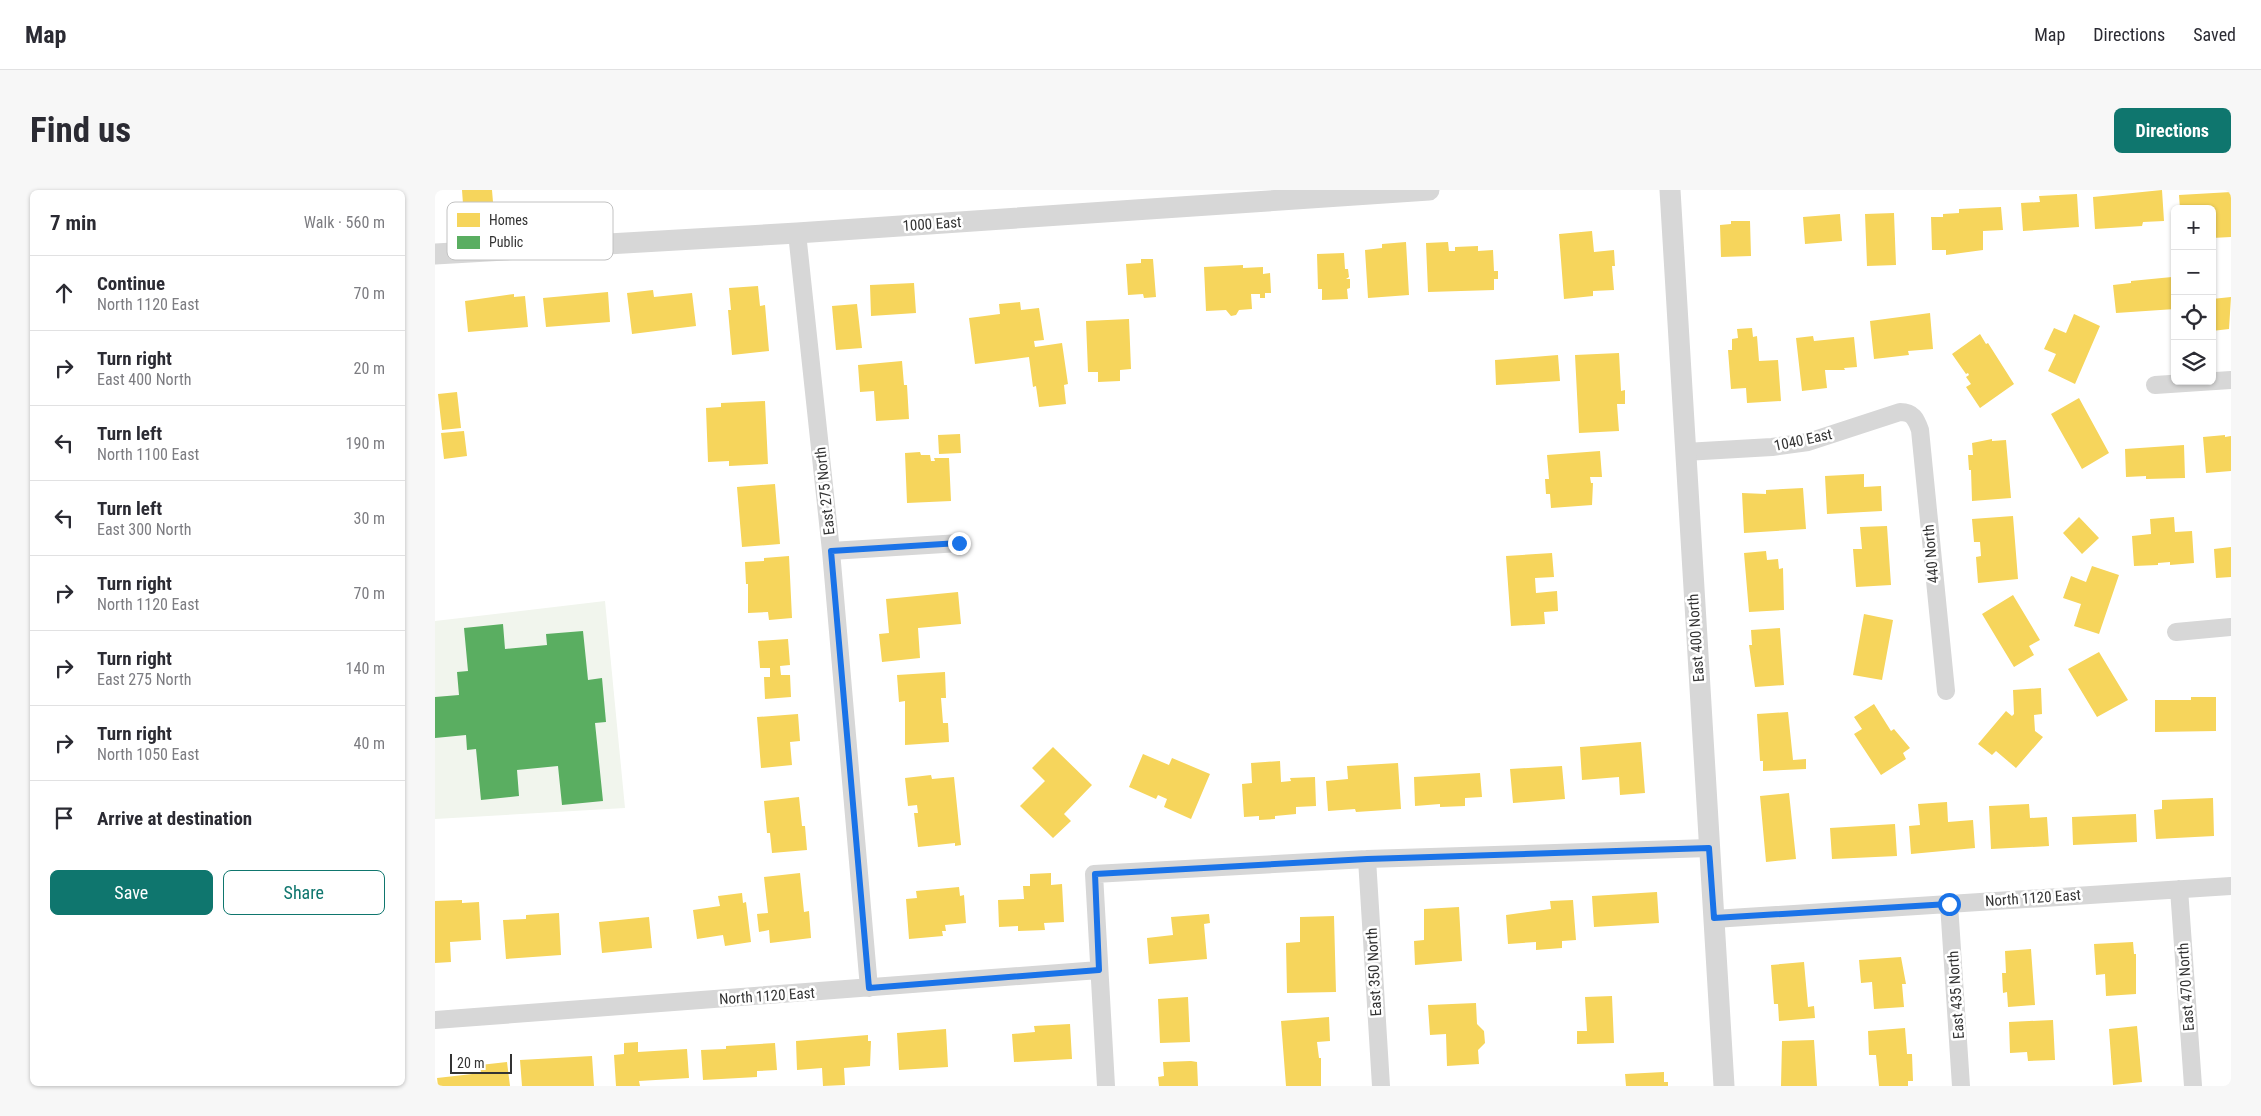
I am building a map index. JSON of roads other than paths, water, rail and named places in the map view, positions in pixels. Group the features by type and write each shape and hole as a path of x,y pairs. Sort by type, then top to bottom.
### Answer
{"street":[{"name":"1000 East","path":"613,244 1429,190"},
{"name":"East 400 North","path":"1670,190 1724,1086"},
{"name":"East 275 North","path":"797,233 831,551 869,988"},
{"path":"2155,385 2231,380"},
{"name":"1040 East","path":"1685,452 1791,445 1808,442 1900,412 1908,412 1916,418"},
{"name":"440 North","path":"1916,418 1920,430 1946,692"},
{"path":"831,551 959,543"},
{"path":"2176,632 2231,627"},
{"path":"1106,1086 1095,874 1367,859 1709,848"},
{"name":"East 350 North","path":"1367,859 1381,1086"},
{"name":"North 1120 East","path":"1714,918 2231,886"},
{"name":"East 470 North","path":"2179,889 2193,1086"},
{"name":"East 435 North","path":"1949,904 1961,1086"},
{"name":"North 1120 East","path":"435,1020 1099,970"}]}
